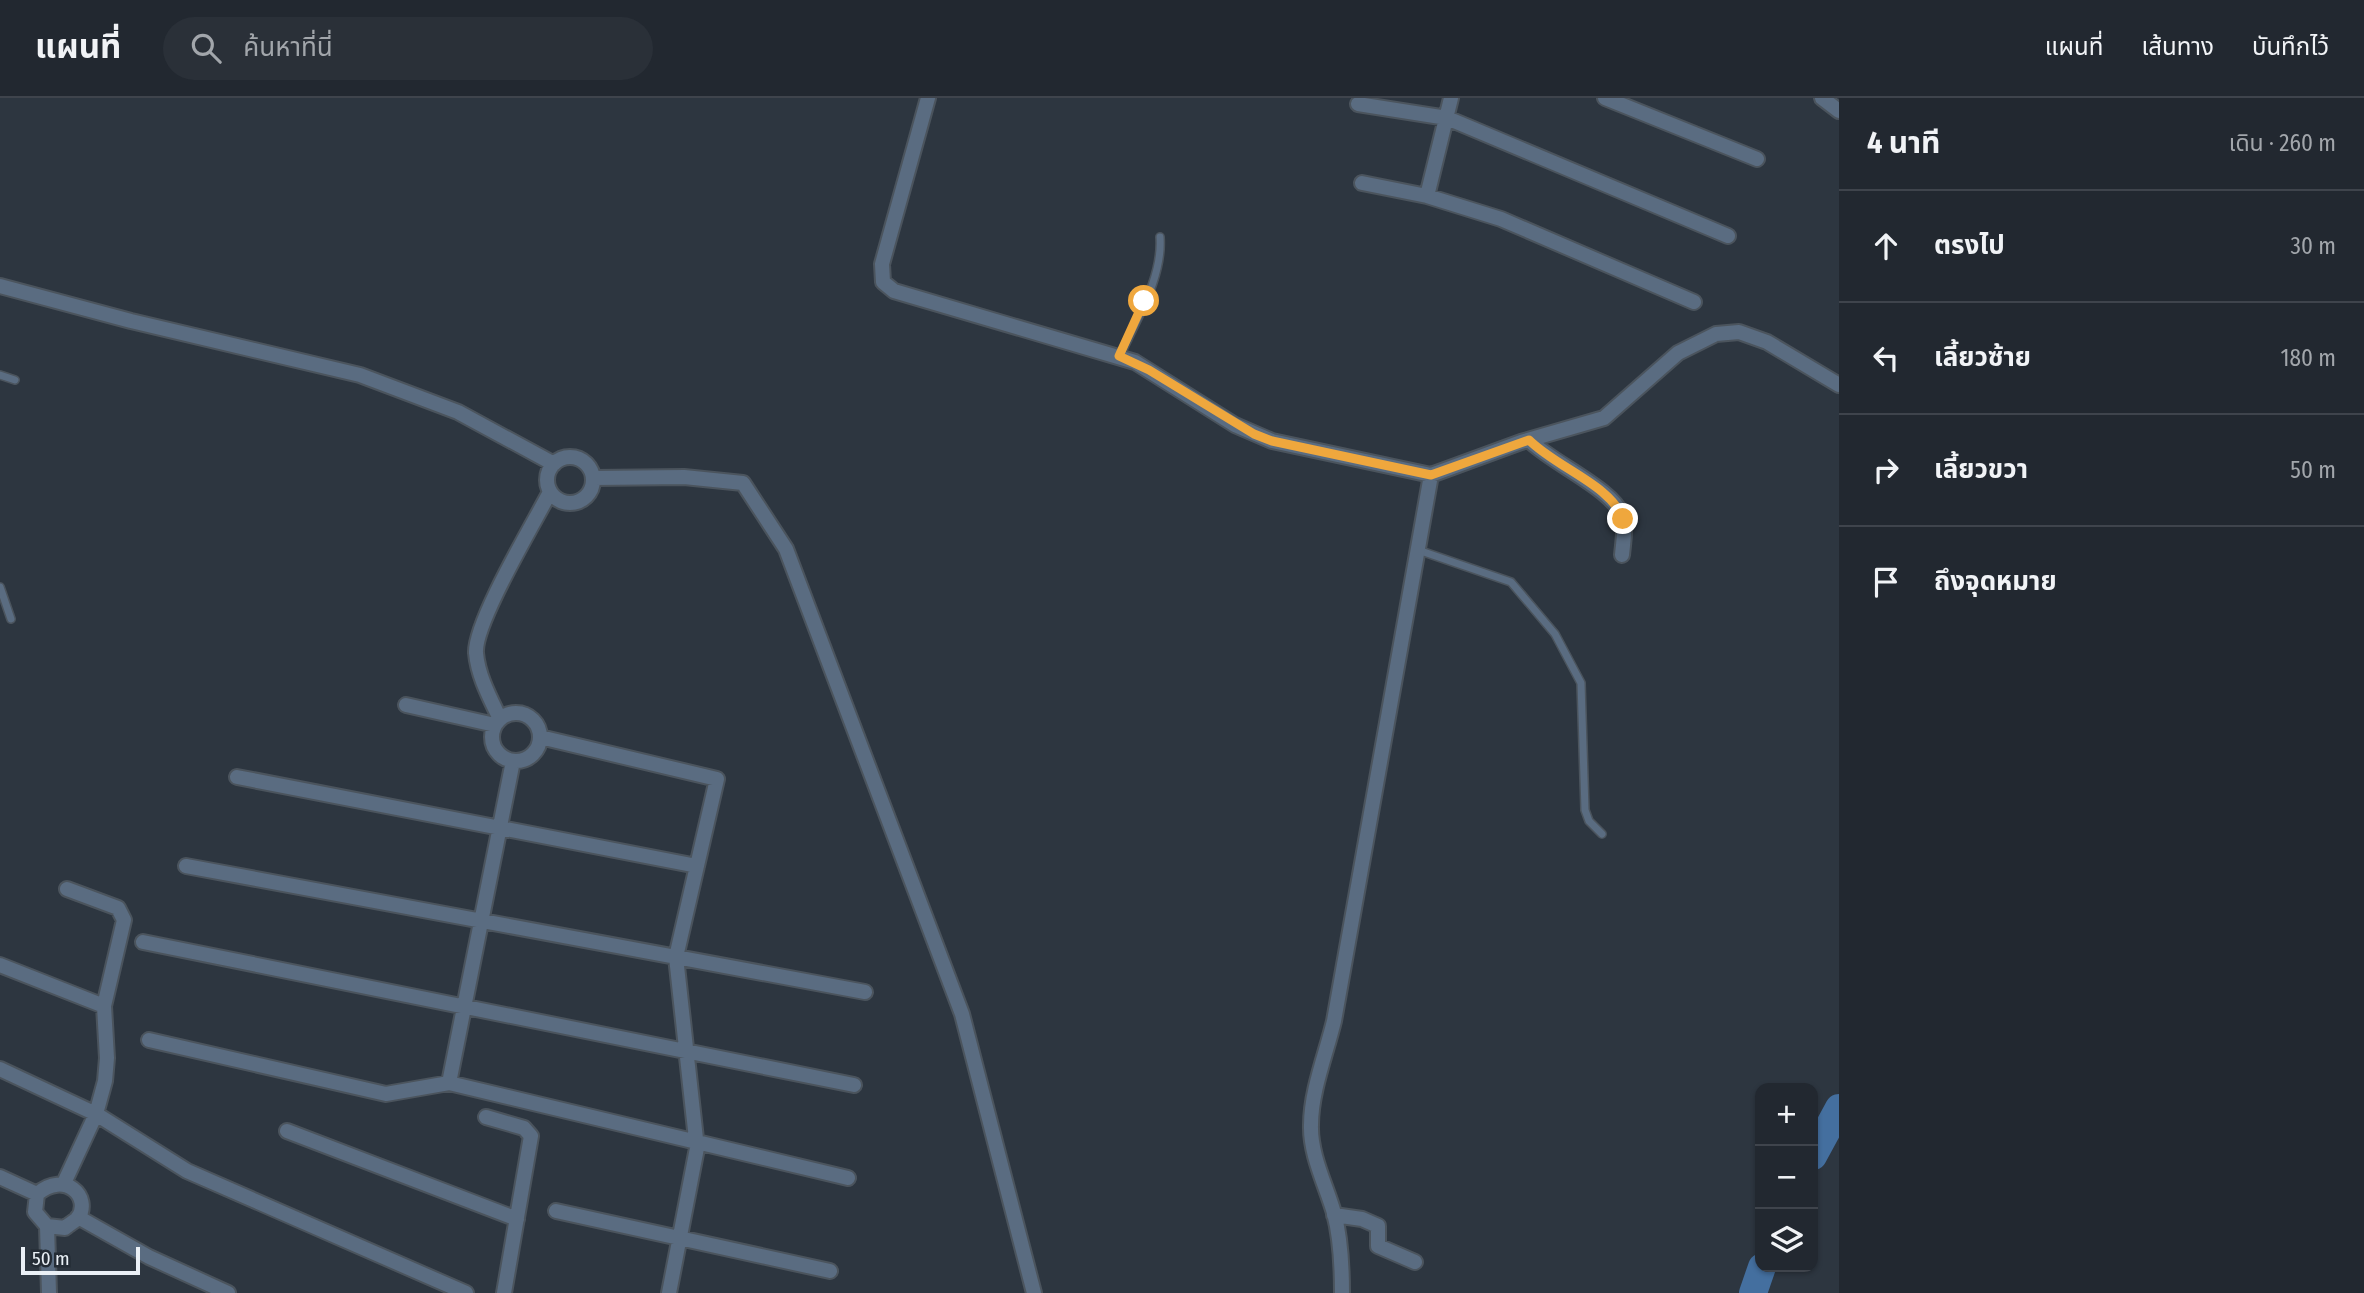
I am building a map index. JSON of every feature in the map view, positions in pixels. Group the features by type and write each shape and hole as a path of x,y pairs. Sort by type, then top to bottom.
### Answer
{"street":[{"path":"928,98 882,264 883,282 894,291 942,307 1119,356 1149,370 1254,434 1272,441 1431,475 1529,440 1604,418 1678,353 1728,331 1767,342 1839,385"},
{"path":"1427,196 1451,98"},
{"path":"1605,98 1756,159"},
{"path":"1822,98 1839,111"},
{"path":"1358,104 1447,118 1728,236"},
{"path":"1362,183 1427,196 1501,219 1694,302"},
{"path":"0,286 131,321 359,375 457,412 554,464"},
{"path":"1529,440 1545,456 1613,498 1623,519 1622,555"},
{"path":"406,705 498,722 514,713 529,716 539,729 539,745 529,758 513,761 505,759 494,746 492,739 498,722 484,686 476,651 482,625 550,492 547,477 554,464 567,457 582,459 592,470 594,478 590,493 578,502 562,502 550,492"},
{"path":"1342,1293 1341,1252 1334,1215 1314,1148 1311,1127 1313,1102 1334,1021 1431,475"},
{"path":"594,478 684,477 743,483 786,550 962,1014 1034,1293"},
{"path":"540,737 717,779 676,957 696,1143 669,1293"},
{"path":"449,1083 513,761"},
{"path":"237,777 697,866"},
{"path":"186,866 865,992"},
{"path":"64,1183 96,1114 105,1081 107,1058 104,1006 124,920 122,913 67,889"},
{"path":"144,942 854,1085"},
{"path":"0,965 104,1006"},
{"path":"149,1040 386,1094 449,1083 848,1178"},
{"path":"0,1069 96,1114 187,1171 466,1293"},
{"path":"486,1117 524,1128 531,1136 504,1293"},
{"path":"287,1130 517,1219"},
{"path":"0,1177 37,1194"},
{"path":"47,1226 65,1228 78,1217 81,1203 76,1191 64,1183 49,1184 37,1194 35,1212 47,1226 49,1293"},
{"path":"556,1211 830,1271"},
{"path":"1334,1215 1372,1222 1378,1226 1378,1247 1415,1262"},
{"path":"78,1217 149,1257 228,1293"}],"lane":[{"path":"1119,356 1154,278 1160,237"},
{"path":"0,375 15,380"},
{"path":"1417,550 1511,582 1555,634 1581,683 1585,810 1589,821 1602,834"},
{"path":"0,587 11,619"}],"waterway":[{"path":"1818,1147 1839,1108"},
{"path":"1753,1293 1760,1272"}],"route":[{"path":"1144,301 1119,356 1149,370 1235,425 1254,434 1272,441 1431,475 1529,440 1545,456 1613,498 1623,519"}]}
